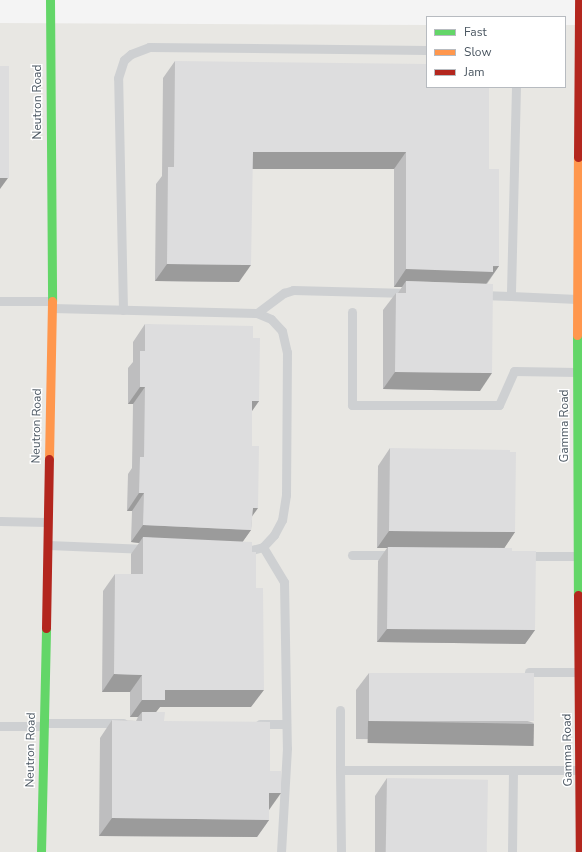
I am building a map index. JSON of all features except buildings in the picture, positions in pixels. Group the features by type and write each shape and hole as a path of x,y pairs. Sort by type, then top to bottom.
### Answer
{"street":[{"name":"Neutron Road","path":"40,852 52,305 50,0"},
{"name":"Gamma Road","path":"579,0 580,195 577,299 577,372 580,447 580,519 578,556 580,847"}],"lane":[{"path":"123,310 118,78 124,60 131,54 149,47 426,50"},
{"path":"511,296 516,88"},
{"path":"257,313 284,294 293,290 417,294"},
{"path":"472,295 577,299"},
{"path":"0,301 123,310 257,313 271,319 282,331 287,352 286,495 282,520 274,535 263,547 232,553"},
{"path":"352,312 352,405 499,405 514,371 577,372"},
{"path":"0,521 47,522"},
{"path":"47,545 155,550"},
{"path":"263,547 284,582 286,724 281,852"},
{"path":"352,555 409,556"},
{"path":"517,556 578,556"},
{"path":"528,672 579,672"},
{"path":"340,710 341,852"},
{"path":"0,726 43,724 129,724"},
{"path":"247,724 286,724"},
{"path":"340,770 513,772 580,770"},
{"path":"512,852 513,772"}],"shaded area":[{"path":"0,23 426,25 426,88 566,88 566,25 582,25 582,852 0,852"}],"traffic: fast":[{"path":"50,0 52,301"},
{"path":"577,335 578,595"},
{"path":"41,852 46,628"}],"traffic: slow":[{"path":"577,335 578,157"},
{"path":"49,459 52,301"}],"traffic: jam":[{"path":"578,157 579,0"},
{"path":"46,628 49,459"},
{"path":"578,595 580,852"}]}
